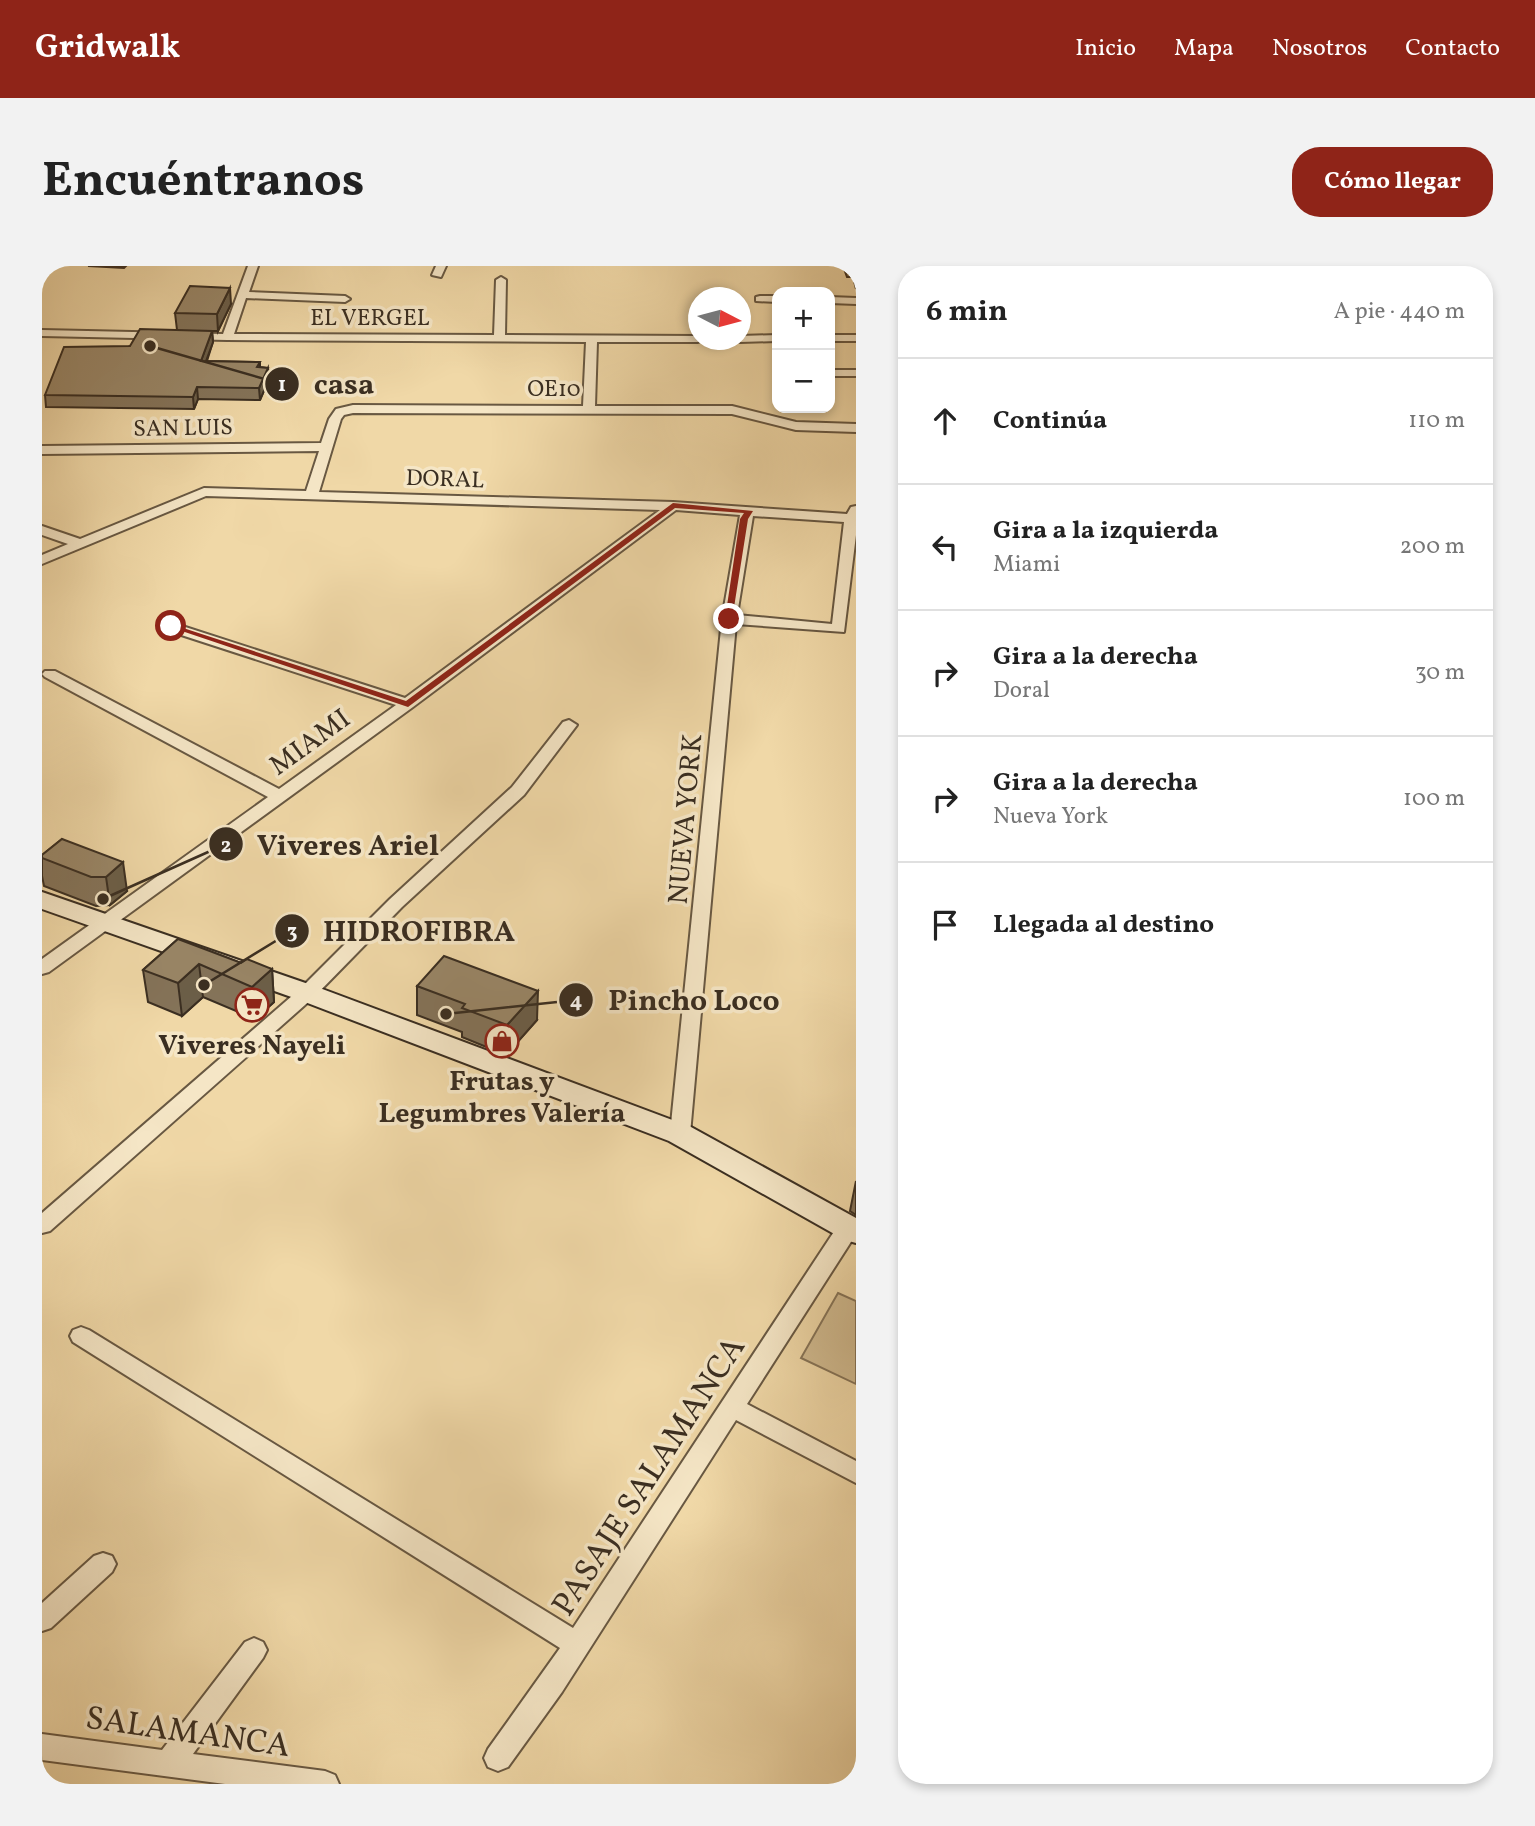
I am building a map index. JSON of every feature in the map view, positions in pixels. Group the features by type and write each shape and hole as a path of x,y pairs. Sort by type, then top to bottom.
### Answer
{"street":[{"path":"227,337 253,266"},
{"path":"499,339 501,280"},
{"path":"241,295 345,299"},
{"path":"760,299 772,299"},
{"path":"835,300 856,301"},
{"name":"EL VERGEL","path":"42,333 227,337 688,339"},
{"path":"751,339 772,338"},
{"path":"835,338 856,338"},
{"path":"589,409 592,339"},
{"path":"835,373 856,373"},
{"name":"OE10","path":"311,495 335,419 340,412 353,409 733,410 796,426 856,428"},
{"name":"SAN LUIS","path":"42,450 324,447"},
{"name":"DORAL","path":"42,560 204,492 673,506 854,516"},
{"name":"MIAMI","path":"42,968 281,797 673,506"},
{"name":"NUEVA YORK","path":"681,1134 729,619 744,519 749,511"},
{"path":"729,619 839,629 854,516"},
{"path":"42,530 80,544"},
{"path":"171,626 408,704"},
{"path":"50,674 281,797"},
{"path":"42,1225 307,993 396,903 518,791 569,725"},
{"path":"42,900 307,993 681,1134 852,1230"},
{"name":"PASAJE SALAMANCA","path":"498,1758 852,1230"},
{"path":"81,1336 576,1644"},
{"path":"732,1407 856,1473"},
{"path":"42,1620 103,1564"},
{"path":"169,1763 254,1650"},
{"name":"SALAMANCA","path":"42,1747 325,1784"}],"shaded area":[{"path":"838,1293 856,1301 856,1384 801,1358"}],"building":[{"path":"190,286 230,288 217,314 175,313"},
{"path":"140,329 212,331 201,361 260,362 257,367 268,368 259,388 197,387 193,397 45,395 64,347 130,346"},
{"path":"62,839 123,862 106,877 91,877 42,858 42,855"},
{"path":"178,939 241,963 247,959 272,969 252,987 199,964 178,983 143,970"},
{"path":"444,956 538,991 507,1025 462,1008 465,1004 417,986"}],"place":[{"name":"casa","path":"150,346"},
{"name":"Viveres Ariel","path":"103,899"},
{"name":"HIDROFIBRA","path":"204,985"},
{"name":"Viveres Nayeli","path":"252,1005"},
{"name":"Pincho Loco","path":"446,1014"},
{"name":"Frutas y Legumbres Valería","path":"502,1041"}],"route":[{"path":"171,626 408,704 673,506 749,511 744,519 729,619"}]}
